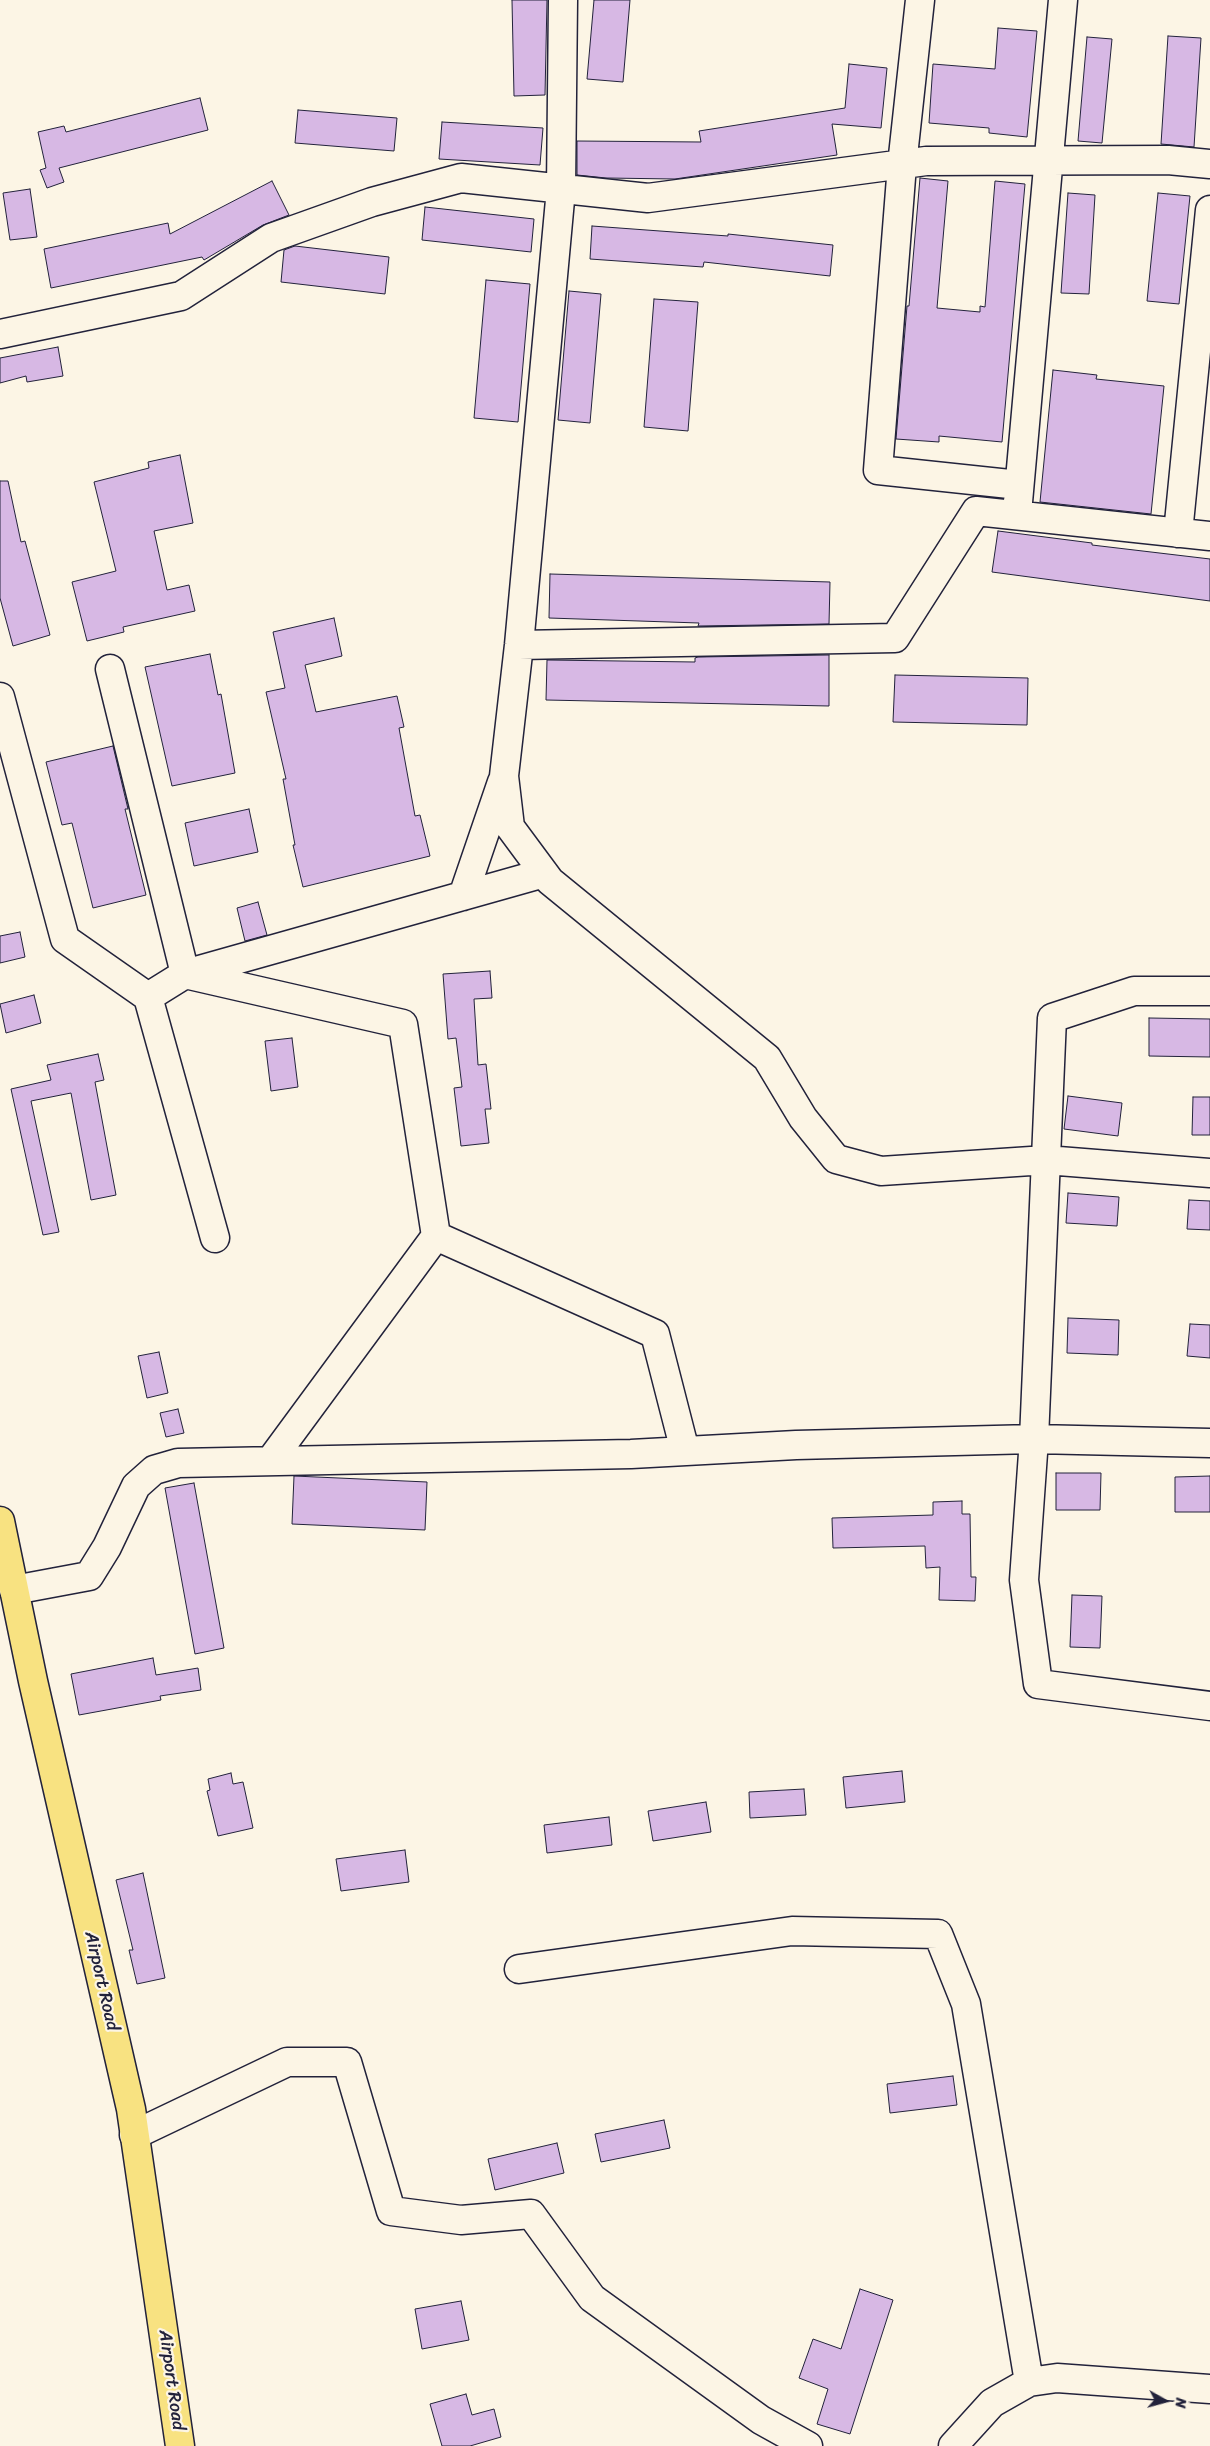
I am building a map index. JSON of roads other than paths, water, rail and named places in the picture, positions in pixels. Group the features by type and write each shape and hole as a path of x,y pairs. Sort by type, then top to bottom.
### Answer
{"main road":[{"name":"Airport Road","path":"0,1521 35,1691 128,2099 180,2446"}],"lane":[{"path":"462,896 504,776 519,645 561,189 563,0"},
{"path":"920,0 902,165 878,470 1020,485"},
{"path":"1017,516 1063,0"},
{"path":"0,334 181,296 271,238 372,202 461,178 648,198 926,161 1168,160 1210,164"},
{"path":"1178,533 1210,210"},
{"path":"519,645 895,638 976,511 1210,536"},
{"path":"110,669 185,974"},
{"path":"0,697 65,939 148,997 215,1238"},
{"path":"504,776 510,827 550,882 767,1058 803,1118 836,1159 881,1171 1046,1160 1210,1173"},
{"path":"148,997 185,974 544,873"},
{"path":"185,974 403,1024 436,1236 272,1460"},
{"path":"1210,991 1134,991 1052,1018 1034,1439 1024,1580 1038,1684 1210,1706"},
{"path":"436,1236 655,1334 684,1451"},
{"path":"14,1590 89,1576 107,1547 136,1486 154,1470 178,1463 684,1451 796,1445 1034,1439 1210,1443"},
{"path":"519,1969 792,1931 938,1934 966,2004 1029,2382"},
{"path":"134,2135 286,2062 347,2062 391,2211 461,2220 531,2214 592,2298 761,2420 808,2446"},
{"path":"953,2446 992,2403 1029,2382 1057,2378 1210,2389"}]}
